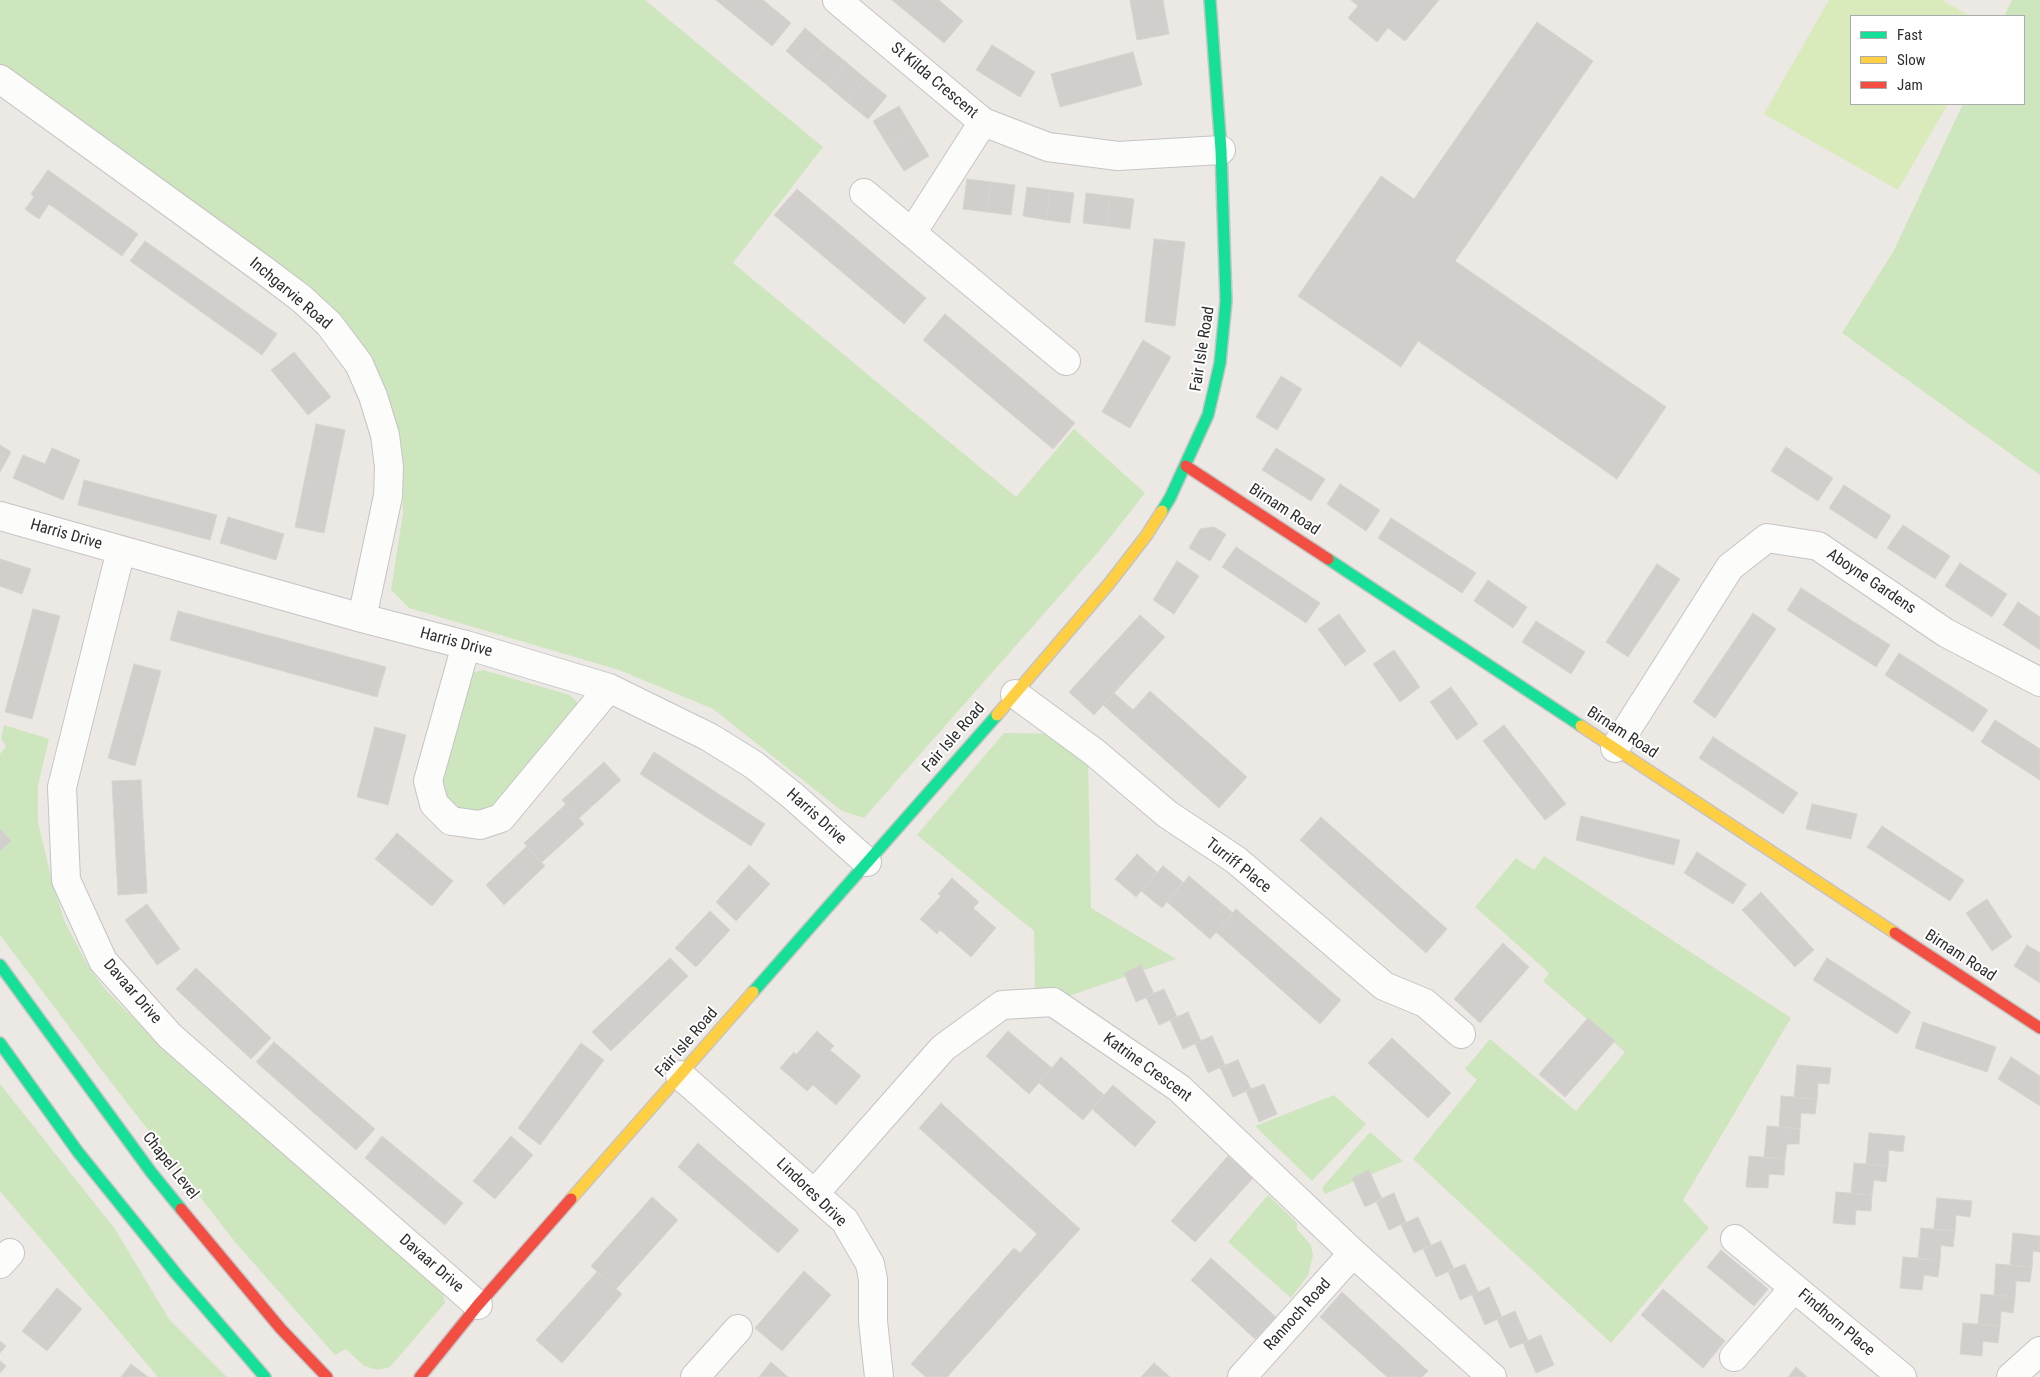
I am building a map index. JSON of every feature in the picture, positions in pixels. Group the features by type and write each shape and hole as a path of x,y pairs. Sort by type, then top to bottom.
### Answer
{"street":[{"name":"St Kilda Crescent","path":"837,0 983,122 1048,147 1118,156 1221,150"},
{"name":"Fair Isle Road","path":"420,1377 478,1305 1015,694 1108,585 1146,536 1170,498 1208,415 1220,363 1226,301 1221,150 1210,0"},
{"name":"Inchgarvie Road","path":"0,79 258,265 302,299 329,324 359,364 373,396 385,435 389,467 388,496 362,618"},
{"path":"912,232 983,122"},
{"path":"864,193 1066,361"},
{"name":"Birnam Road","path":"1186,466 2040,1028"},
{"name":"Harris Drive","path":"0,516 362,618 466,645 609,688 709,737 754,765 793,796 867,862"},
{"name":"Aboyne Gardens","path":"1615,748 1730,567 1767,538 1818,546 1946,634 2040,682"},
{"name":"Davaar Drive","path":"121,550 62,787 66,880 103,961 170,1036 478,1305"},
{"path":"466,645 428,781 434,804 451,821 480,825 501,818 609,688"},
{"name":"Turriff Place","path":"1015,694 1094,752 1167,814 1236,860 1384,986 1425,1003 1461,1034"},
{"name":"Chapel Level","path":"0,965 152,1172 281,1330 327,1377"},
{"name":"Katrine Crescent","path":"815,1193 943,1048 1002,1005 1053,1002 1179,1088 1353,1253 1492,1377"},
{"path":"0,1043 78,1152 178,1276 265,1377"},
{"name":"Lindores Drive","path":"680,1075 815,1193 844,1221 870,1264 873,1279 872,1321 879,1377"},
{"name":"Findhorn Place","path":"1735,1239 1902,1377"},
{"name":"Rannoch Road","path":"1242,1377 1353,1253"},
{"name":"Findhorn Place","path":"1734,1357 1794,1288"},
{"path":"695,1377 738,1329"},
{"path":"2011,1377 2040,1351"}],"green space":[{"path":"0,0 645,0 823,147 733,263 1016,497 1074,429 1145,493 1100,550 864,818 842,811 713,709 619,670 409,608 391,590 403,513 400,435 375,368 331,305 112,152 0,70"},
{"path":"1829,0 1942,0 1968,15 1850,15 1850,105 1947,105 1898,190 1764,114"},
{"path":"2012,0 2040,0 2040,475 1842,333 1893,252 1963,105 2025,105 2025,15 2004,15"},
{"path":"483,670 570,695 581,706 496,804 477,813 454,808 446,800 441,778 469,674"},
{"path":"4,725 49,739 38,785 38,823 53,884 65,922 88,966 105,989 143,1028 438,1283 445,1303 390,1367 378,1370 364,1366 346,1349 335,1355 235,1242 0,935 0,754 6,746 1,739"},
{"path":"1004,733 1059,734 1088,758 1091,908 1176,959 1069,996 1035,988 1034,931 917,835"},
{"path":"1544,856 1791,1018 1683,1200 1709,1228 1611,1343 1413,1159 1477,1080 1465,1069 1490,1039 1576,1111 1625,1052 1543,981 1549,973 1475,907 1516,858 1534,870"},
{"path":"0,1084 115,1229 169,1319 227,1377 158,1377 0,1191"},
{"path":"1334,1095 1366,1124 1312,1181 1255,1126"},
{"path":"1370,1132 1403,1161 1325,1194 1322,1188"},
{"path":"1268,1195 1297,1223 1297,1229 1311,1245 1313,1256 1308,1275 1291,1298 1228,1242"}],"building":[{"path":"716,0 763,0 791,23 772,46"},
{"path":"892,0 939,0 963,21 944,43"},
{"path":"1130,0 1163,0 1169,34 1137,40"},
{"path":"1351,0 1439,0 1405,41 1388,28 1377,42 1348,18 1358,6"},
{"path":"1537,22 1593,61 1455,261 1666,407 1617,479 1418,341 1401,367 1298,296 1381,176 1414,199"},
{"path":"805,28 825,45 806,68 786,51"},
{"path":"825,45 846,62 827,85 806,68"},
{"path":"992,45 1035,72 1020,97 976,70"},
{"path":"1133,52 1142,85 1060,107 1051,74"},
{"path":"846,62 866,79 847,102 827,85"},
{"path":"866,79 887,96 868,119 847,102"},
{"path":"899,106 914,131 888,146 873,121"},
{"path":"914,131 929,156 904,171 888,146"},
{"path":"48,170 138,234 122,256 49,204 39,219 25,209 34,197 31,194"},
{"path":"967,179 991,182 987,212 963,209"},
{"path":"991,182 1015,185 1011,215 987,212"},
{"path":"1027,187 1050,190 1047,220 1023,216"},
{"path":"797,189 926,298 904,324 774,215"},
{"path":"1050,190 1074,193 1070,223 1047,220"},
{"path":"1086,193 1110,196 1107,226 1083,223"},
{"path":"1110,196 1134,199 1130,229 1107,226"},
{"path":"1154,239 1185,242 1175,326 1145,322"},
{"path":"145,241 277,334 262,355 130,261"},
{"path":"945,314 1075,423 1053,449 923,340"},
{"path":"1143,340 1171,357 1130,428 1102,412"},
{"path":"294,352 331,397 308,415 271,370"},
{"path":"1281,376 1302,389 1277,430 1256,417"},
{"path":"316,424 345,430 324,533 295,527"},
{"path":"0,445 11,452 0,472"},
{"path":"1786,447 1833,478 1818,501 1771,471"},
{"path":"52,448 80,460 63,500 13,478 23,455 45,464"},
{"path":"1276,448 1325,479 1311,501 1262,470"},
{"path":"84,480 217,515 210,540 78,505"},
{"path":"1340,484 1380,510 1366,531 1327,504"},
{"path":"1844,485 1891,516 1876,539 1829,508"},
{"path":"228,517 284,534 276,560 220,543"},
{"path":"1391,518 1476,573 1462,593 1378,538"},
{"path":"1903,525 1950,556 1935,579 1887,548"},
{"path":"1214,527 1226,534 1210,561 1189,548 1200,529"},
{"path":"1236,547 1320,603 1306,623 1222,567"},
{"path":"0,559 31,569 22,594 0,586"},
{"path":"1177,561 1199,576 1174,614 1153,600"},
{"path":"1960,563 2007,594 1992,617 1945,586"},
{"path":"1657,564 1680,579 1628,657 1606,642"},
{"path":"1488,580 1527,607 1513,628 1474,601"},
{"path":"1801,588 1890,645 1876,667 1787,610"},
{"path":"2018,602 2040,617 2040,650 2003,625"},
{"path":"33,609 60,616 32,719 5,712"},
{"path":"178,611 386,667 377,697 170,640"},
{"path":"1753,613 1776,629 1715,718 1693,702"},
{"path":"1339,614 1366,651 1345,666 1318,629"},
{"path":"1140,615 1165,637 1094,715 1069,692"},
{"path":"1536,621 1585,652 1571,674 1522,642"},
{"path":"1394,650 1420,687 1400,702 1373,664"},
{"path":"1899,653 1988,710 1973,732 1885,675"},
{"path":"134,664 161,671 135,766 108,758"},
{"path":"1451,687 1478,724 1457,740 1430,702"},
{"path":"1150,691 1247,777 1219,808 1103,705 1114,693 1133,710"},
{"path":"1995,720 2040,749 2040,780 1981,742"},
{"path":"1504,725 1566,804 1545,820 1483,741"},
{"path":"375,727 406,735 388,805 357,797"},
{"path":"1713,737 1798,793 1783,814 1699,758"},
{"path":"654,752 765,824 751,846 640,774"},
{"path":"604,762 621,780 579,818 562,800"},
{"path":"141,780 147,893 118,895 112,781"},
{"path":"566,804 584,824 542,862 524,843"},
{"path":"1812,804 1857,814 1851,839 1806,829"},
{"path":"1581,816 1680,840 1674,865 1576,840"},
{"path":"1321,817 1447,929 1426,953 1300,840"},
{"path":"1882,826 1964,880 1950,901 1867,847"},
{"path":"0,829 11,841 0,851"},
{"path":"397,833 453,881 432,906 375,859"},
{"path":"527,846 545,866 504,905 486,885"},
{"path":"1697,852 1746,884 1733,904 1684,873"},
{"path":"1137,854 1157,872 1136,897 1115,879"},
{"path":"749,865 770,884 736,921 716,902"},
{"path":"1163,866 1183,882 1162,908 1141,891"},
{"path":"1189,876 1233,913 1210,939 1167,902"},
{"path":"952,878 979,902 973,908 996,928 971,957 940,930 937,934 920,919 941,896 938,894"},
{"path":"1761,892 1814,950 1795,967 1742,910"},
{"path":"1987,899 2012,937 1992,951 1966,913"},
{"path":"147,904 180,949 157,965 125,920"},
{"path":"1236,909 1341,1000 1320,1024 1216,932"},
{"path":"710,911 730,930 696,967 675,948"},
{"path":"1503,943 1529,967 1480,1023 1454,999"},
{"path":"2027,945 2040,953 2040,983 2014,966"},
{"path":"670,958 688,976 611,1051 592,1032"},
{"path":"1827,958 1911,1012 1897,1034 1813,980"},
{"path":"1141,965 1154,994 1136,1002 1124,973"},
{"path":"196,968 271,1038 251,1059 176,989"},
{"path":"1164,989 1177,1017 1159,1025 1146,997"},
{"path":"1188,1012 1201,1041 1183,1049 1170,1020"},
{"path":"1588,1018 1615,1041 1565,1097 1539,1074"},
{"path":"1923,1022 1996,1047 1987,1072 1915,1048"},
{"path":"817,1031 834,1046 830,1050 861,1076 836,1105 813,1085 807,1091 780,1068 794,1052 796,1055"},
{"path":"1008,1031 1052,1068 1029,1094 986,1056"},
{"path":"1212,1036 1225,1065 1208,1073 1195,1043"},
{"path":"1392,1038 1451,1093 1428,1118 1368,1063"},
{"path":"274,1042 375,1129 356,1150 256,1062"},
{"path":"581,1043 604,1060 540,1145 518,1128"},
{"path":"1061,1057 1104,1095 1083,1120 1039,1083"},
{"path":"2011,1057 2040,1076 2040,1106 1998,1079"},
{"path":"1238,1060 1251,1089 1233,1097 1220,1067"},
{"path":"1797,1065 1831,1068 1829,1084 1818,1083 1817,1099 1794,1097"},
{"path":"1264,1084 1277,1114 1259,1122 1246,1091"},
{"path":"1113,1085 1156,1122 1135,1147 1092,1109"},
{"path":"1781,1096 1817,1099 1815,1114 1801,1113 1800,1129 1779,1127"},
{"path":"941,1103 1080,1229 947,1377 926,1377 911,1364 1014,1248 1020,1253 1037,1234 919,1128"},
{"path":"1767,1126 1800,1129 1799,1144 1787,1144 1785,1159 1764,1157"},
{"path":"1869,1133 1905,1136 1903,1152 1889,1150 1888,1166 1866,1164"},
{"path":"382,1136 463,1203 445,1225 365,1158"},
{"path":"511,1136 533,1155 495,1199 473,1181"},
{"path":"698,1143 799,1230 778,1253 678,1167"},
{"path":"1228,1156 1253,1178 1195,1242 1171,1221"},
{"path":"1749,1156 1785,1159 1784,1175 1769,1174 1768,1188 1746,1187"},
{"path":"1854,1163 1888,1166 1886,1182 1874,1180 1872,1195 1851,1193"},
{"path":"1369,1170 1382,1199 1365,1207 1352,1178"},
{"path":"1836,1192 1872,1195 1871,1211 1856,1210 1855,1225 1833,1223"},
{"path":"1394,1193 1406,1222 1389,1230 1376,1201"},
{"path":"652,1197 678,1220 616,1289 591,1266"},
{"path":"1937,1198 1972,1201 1970,1217 1956,1215 1955,1231 1934,1229"},
{"path":"1418,1217 1431,1245 1414,1253 1401,1225"},
{"path":"1921,1228 1955,1231 1953,1247 1941,1245 1940,1260 1918,1259"},
{"path":"2013,1233 2040,1236 2040,1252 2033,1251 2032,1267 2010,1265"},
{"path":"1441,1241 1454,1269 1436,1277 1423,1249"},
{"path":"1721,1250 1768,1289 1754,1306 1707,1267"},
{"path":"1903,1257 1940,1260 1938,1277 1924,1275 1922,1290 1900,1288"},
{"path":"1211,1258 1276,1317 1255,1339 1191,1280"},
{"path":"1465,1264 1478,1292 1460,1300 1448,1271"},
{"path":"1996,1264 2032,1267 2030,1282 2016,1281 2015,1297 1994,1295"},
{"path":"804,1271 831,1295 782,1351 755,1328"},
{"path":"597,1272 622,1294 562,1363 536,1340"},
{"path":"1489,1287 1502,1317 1485,1325 1472,1295"},
{"path":"57,1288 82,1309 47,1351 22,1331"},
{"path":"1663,1289 1725,1341 1703,1368 1641,1315"},
{"path":"1342,1292 1428,1371 1422,1377 1387,1377 1320,1317"},
{"path":"1981,1294 2015,1297 2013,1313 2001,1311 2000,1326 1978,1324"},
{"path":"1515,1311 1528,1341 1510,1348 1497,1319"},
{"path":"1963,1323 2000,1326 1998,1343 1983,1341 1982,1356 1960,1354"},
{"path":"1541,1335 1554,1365 1536,1373 1523,1343"},
{"path":"0,1341 6,1346 0,1353"},
{"path":"0,1361 6,1366 0,1373"},
{"path":"771,1362 788,1377 759,1377"},
{"path":"1154,1363 1170,1377 1141,1377"},
{"path":"131,1364 148,1377 121,1377"},
{"path":"1796,1367 1807,1377 1788,1377"}],"traffic: fast":[{"path":"1162,511 1170,498 1208,415 1220,363 1226,301 1221,150 1210,0"},
{"path":"1328,559 1581,726"},
{"path":"753,992 997,715"},
{"path":"0,965 151,1172 181,1209"},
{"path":"0,1043 78,1152 178,1276 265,1377"}],"traffic: slow":[{"path":"997,715 1108,585 1146,536 1162,511"},
{"path":"1581,726 1895,933"},
{"path":"571,1199 753,992"}],"traffic: jam":[{"path":"1186,466 1328,559"},
{"path":"1895,933 2040,1028"},
{"path":"420,1377 478,1305 571,1199"},
{"path":"181,1209 281,1329 327,1377"}]}
